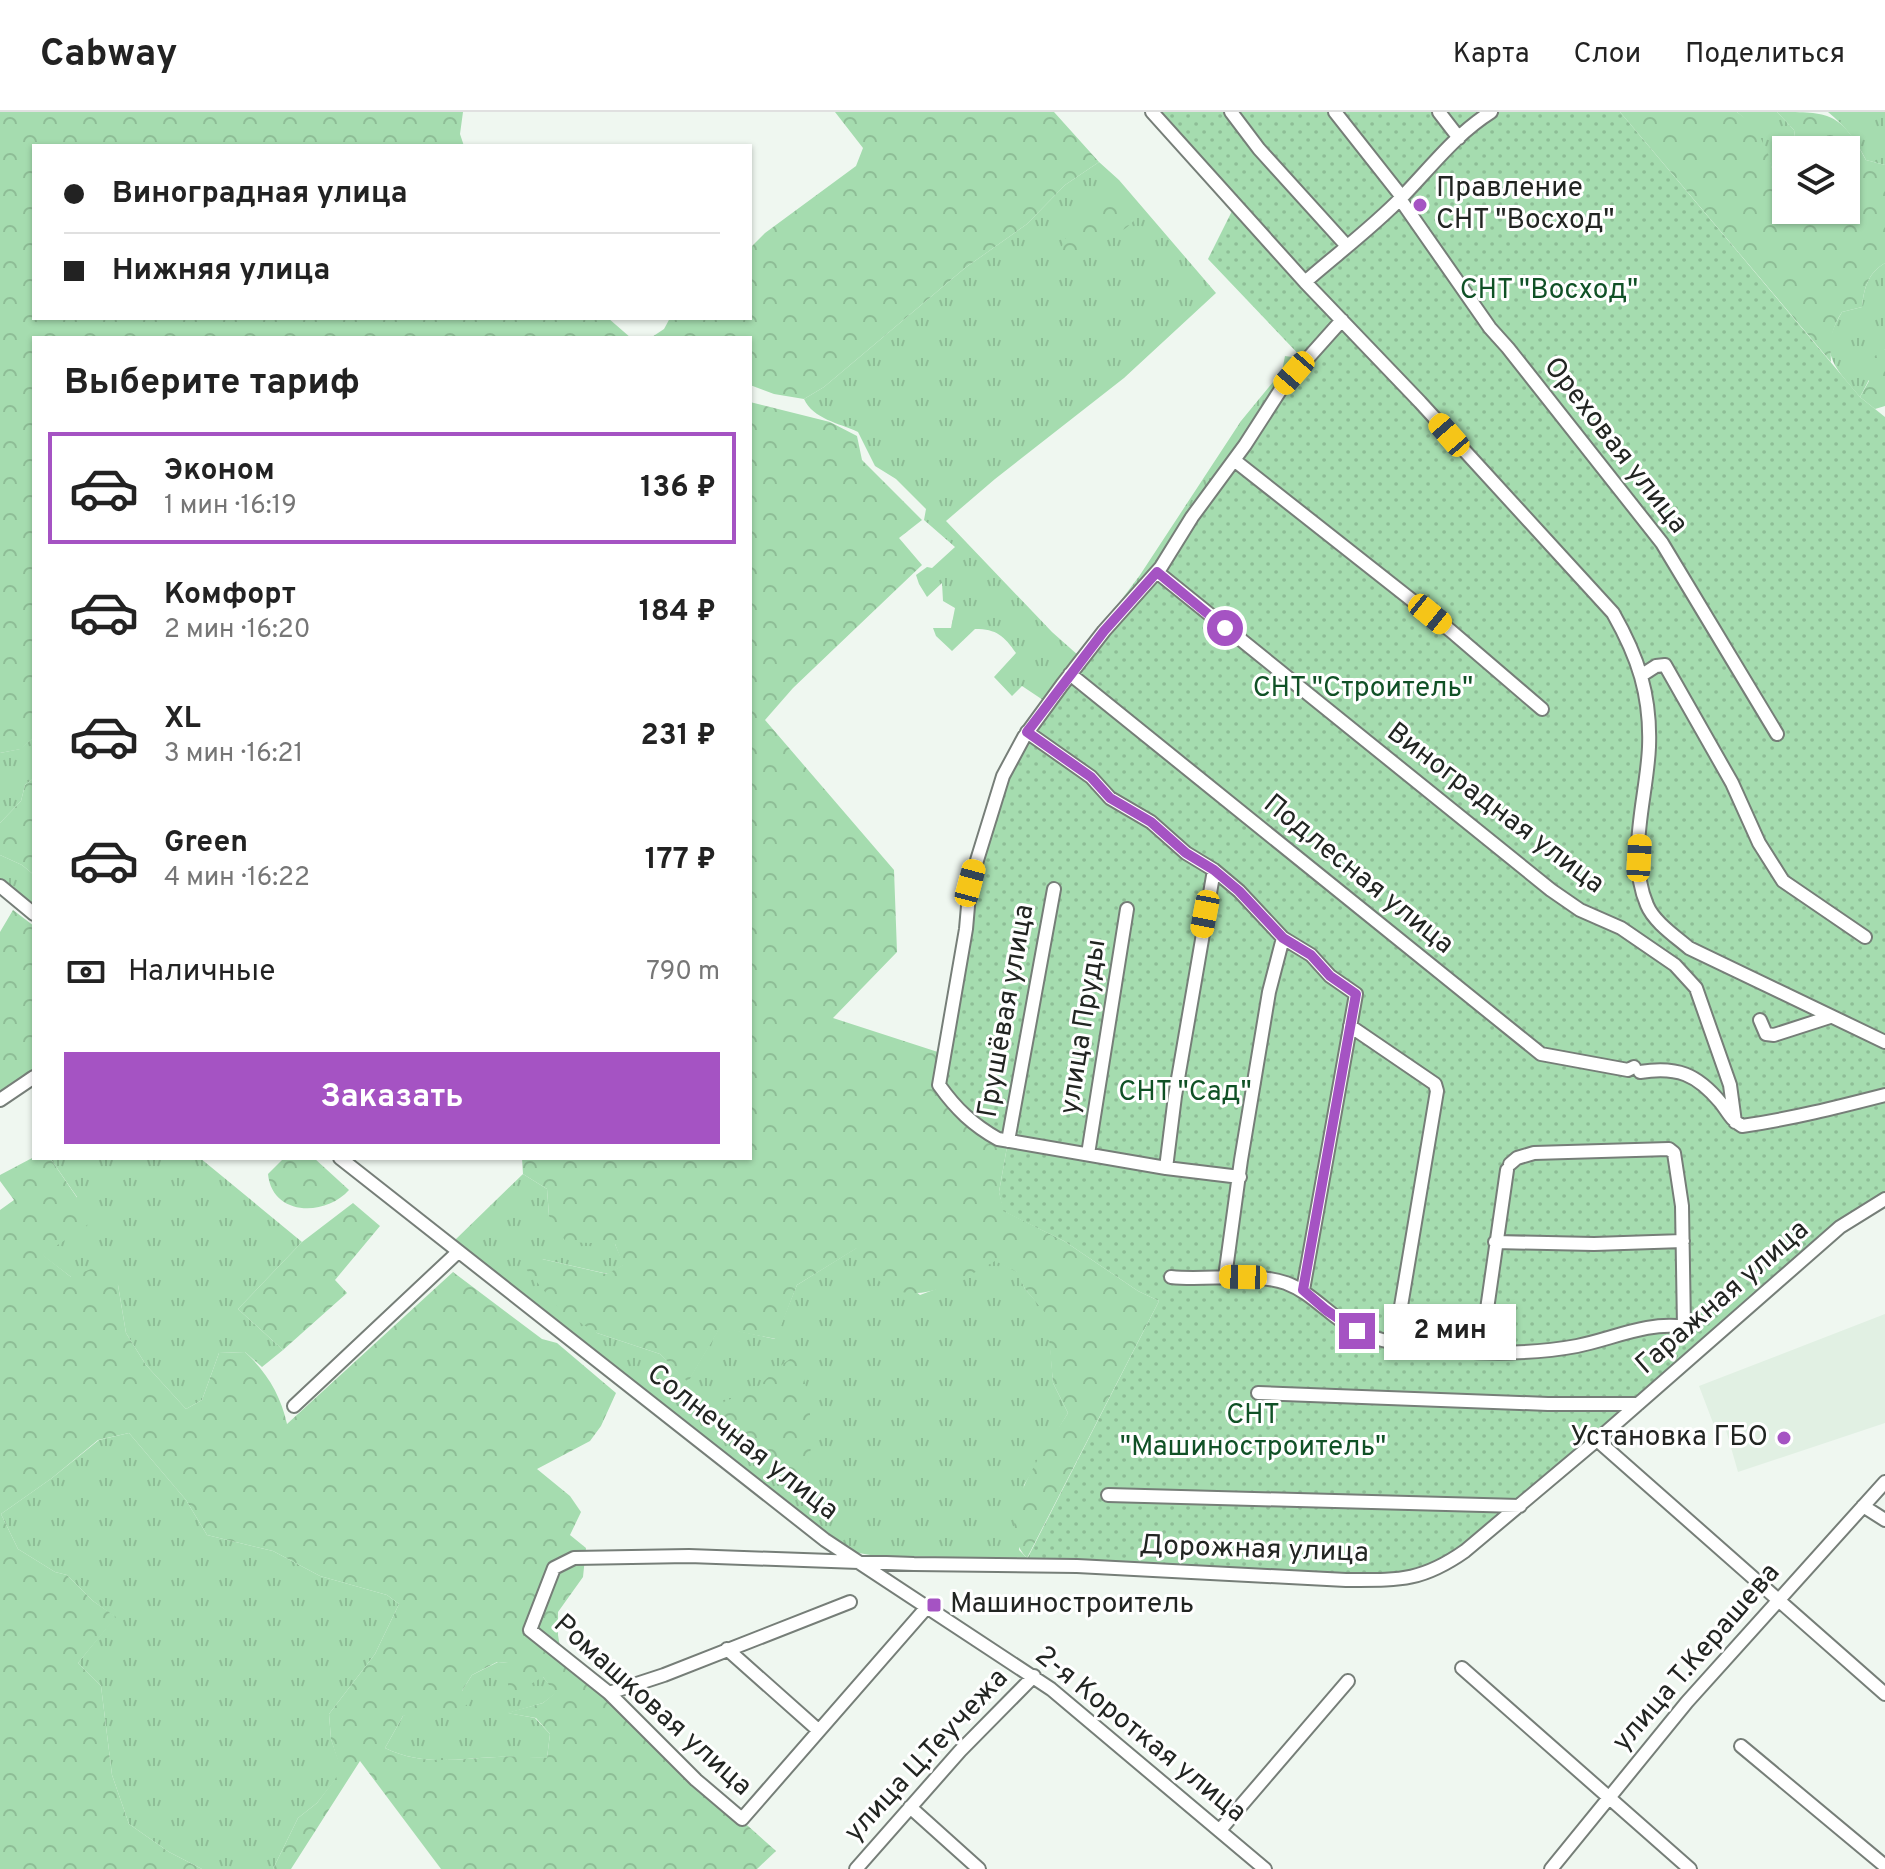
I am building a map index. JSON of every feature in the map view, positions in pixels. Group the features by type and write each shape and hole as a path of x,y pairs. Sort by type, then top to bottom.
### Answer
{"street":[{"path":"1152,112 1305,282 1613,613 1633,648 1648,710 1649,749 1642,795 1639,858 1647,907 1689,948 1885,1042"},
{"path":"1231,112 1259,149 1346,245"},
{"name":"Ореховая улица","path":"1335,112 1401,198 1490,328 1662,543 1777,734"},
{"path":"1439,112 1459,138"},
{"path":"1305,282 1401,198 1473,124 1491,112"},
{"path":"1240,1177 1166,1168 1008,1141 978,1128 955,1108 939,1085 966,929 970,883 1003,776 1027,732 1104,631 1157,572 1283,386 1342,320"},
{"path":"1234,460 1451,631 1542,709"},
{"name":"Виноградная улица","path":"1157,572 1551,890 1580,910 1621,928 1675,965 1696,988 1730,1085 1735,1122"},
{"path":"1642,675 1656,666 1665,665 1732,783 1759,843 1783,881 1865,937"},
{"name":"Подлесная улица","path":"1070,674 1541,1054 1628,1070 1674,1069 1691,1076 1708,1089 1735,1122"},
{"path":"1027,732 1091,777 1110,798 1151,822 1186,853 1214,870 1239,891 1283,938 1311,955 1330,976 1356,994 1303,1290"},
{"path":"1166,1168 1175,1096 1214,870"},
{"path":"0,886 32,912"},
{"name":"Грушёвая улица","path":"1008,1141 1054,889"},
{"name":"улица Пруды","path":"1088,1154 1127,909"},
{"path":"1225,1277 1269,992 1283,938"},
{"path":"1760,1020 1766,1034 1774,1035 1830,1017"},
{"path":"1350,1026 1435,1084 1437,1091 1395,1342"},
{"path":"0,1100 32,1078"},
{"path":"1735,1122 1742,1126 1766,1123 1832,1110 1885,1095"},
{"path":"1171,1277 1262,1278 1303,1290 1357,1331 1433,1349 1481,1351 1544,1351 1651,1328 1684,1327 1682,1206 1674,1153 1669,1149 1534,1153 1517,1158 1508,1167 1481,1351"},
{"name":"Солнечная улица","path":"343,1160 825,1540 861,1562"},
{"name":"Гаражная улица","path":"1597,1440 1840,1227 1885,1199"},
{"path":"1495,1242 1626,1244 1683,1241"},
{"path":"294,1406 458,1252"},
{"path":"1258,1393 1548,1404 1638,1404"},
{"path":"1597,1440 1885,1694"},
{"name":"Дорожная улица","path":"530,1630 554,1568 574,1558 689,1556 1077,1566 1346,1580 1410,1578 1447,1563 1597,1440"},
{"name":"улица Т.Керашева","path":"1551,1869 1608,1797 1885,1482"},
{"path":"1108,1495 1520,1506"},
{"path":"1863,1506 1885,1520"},
{"name":"2-я Короткая улица","path":"861,1562 1034,1676 1265,1869"},
{"path":"903,1591 902,1577 905,1570 914,1564"},
{"path":"609,1693 664,1675 850,1602"},
{"path":"727,1649 818,1730 927,1607"},
{"name":"Ромашковая улица","path":"530,1630 609,1693 696,1780 742,1819 818,1730"},
{"path":"1462,1668 1690,1869"},
{"name":"улица Ц.Теучежа","path":"856,1869 960,1751 1034,1676"},
{"path":"1220,1830 1348,1681"},
{"path":"1741,1746 1885,1866"},
{"path":"910,1807 979,1869"}],"shaded area":[{"path":"1885,1314 1885,1423 1738,1472 1726,1430 1715,1428 1699,1386"}],"green space":[{"path":"0,112 463,112 460,134 463,144 32,144 32,320 610,320 629,336 32,336 32,739 21,749 0,753"},
{"path":"835,112 1054,112 1099,162 1065,185 1027,224 965,268 824,387 804,399 774,394 752,386 752,336 654,336 664,329 669,320 752,320 752,246 856,166 863,148"},
{"path":"1152,112 1620,112 1860,397 1885,417 1885,1199 1840,1227 1465,1551 1410,1578 1024,1565 1159,1301 1138,1291 1064,1241 1003,1211 999,1192 1008,1141 998,1139 939,1085 970,883 1024,737 1161,567 1305,361 1208,259 1235,205"},
{"path":"1620,112 1737,112 1755,126 1769,156 1772,168 1772,224 1860,224 1860,149 1866,160 1885,165 1885,263 1868,282 1862,307 1842,312 1838,318 1832,336 1831,362"},
{"path":"1737,112 1777,112 1794,130 1795,136 1772,136 1772,167 1763,143"},
{"path":"1777,112 1809,113 1832,118 1852,136 1795,136 1794,130"},
{"path":"1828,112 1885,112 1885,165 1866,160 1860,150 1860,136 1851,136"},
{"path":"1099,162 1119,180 1216,293 1124,378 946,521 1079,656 1140,575 1241,421 1282,371 1285,356 1301,361 1159,566 1046,702 1022,686 1012,696 994,677 1016,653 999,635 989,630 975,629 952,651 936,636 933,628 951,628 955,608 943,601 942,583 927,597 916,575 927,567 932,568 955,547 924,520 926,509 896,479 875,466 858,432 820,416 804,399 824,387 965,268 1027,224 1065,185"},
{"path":"1116,189 1139,215 1128,227 1100,236 1079,252 1061,249 1076,222"},
{"path":"1885,263 1885,349 1860,397 1836,367 1830,349 1831,338 1842,312 1862,307 1868,282"},
{"path":"1885,349 1885,406 1875,409 1860,397 1869,381 1863,364"},
{"path":"752,402 830,422 857,436 862,460 922,520 899,538 922,565 793,688 765,720 894,870 897,952 833,1018 944,1054 1008,1141 999,1192 1004,1211 1064,1241 1138,1291 1159,1301 1027,1558 1017,1542 1014,1524 1017,1505 1035,1464 1068,1413 1053,1383 1047,1315 1025,1289 1017,1272 995,1261 936,1290 904,1292 890,1288 876,1278 864,1264 857,1248 797,1285 776,1339 720,1328 688,1382 660,1354 597,1333 561,1311 520,1262 542,1259 607,1274 623,1265 615,1244 566,1242 549,1216 547,1189 523,1174 522,1160 752,1160"},
{"path":"32,739 32,780 25,785 21,801 0,823 0,753 20,749"},
{"path":"32,780 32,873 0,855 0,823 21,801 25,785"},
{"path":"0,855 22,865 32,873 32,903 0,879"},
{"path":"13,910 32,924 32,1070 0,1093 0,932"},
{"path":"32,1158 51,1160 93,1221 43,1255 71,1277 106,1263 118,1285 126,1333 146,1365 186,1409 202,1400 219,1353 245,1352 272,1385 287,1424 453,1272 542,1339 557,1343 616,1393 601,1426 590,1441 537,1469 570,1496 581,1512 570,1535 586,1548 583,1577 558,1612 563,1665 606,1699 776,1851 757,1869 441,1869 360,1761 291,1869 273,1869 298,1818 317,1803 341,1771 331,1739 329,1714 375,1654 399,1604 387,1595 320,1576 273,1551 207,1535 186,1500 129,1433 98,1440 1,1514 18,1549 55,1572 67,1575 93,1601 116,1617 78,1663 101,1686 112,1775 129,1824 169,1852 202,1869 0,1869 0,1210 14,1200 0,1181 0,1175","holes":["497,1662 508,1663 508,1697 543,1677 555,1693 543,1703 506,1713 536,1718 550,1734 547,1758 426,1759 385,1748 403,1716 463,1708 471,1701 462,1691 472,1675"]},
{"path":"51,1160 202,1160 302,1242 238,1309 283,1350 262,1367 245,1352 219,1353 202,1400 186,1409 146,1365 126,1333 118,1285 71,1277 42,1255 62,1240 77,1197"},
{"path":"282,1160 316,1160 349,1190 327,1205 301,1208 279,1198 268,1174"},
{"path":"523,1174 547,1189 549,1216 615,1244 624,1265 608,1274 542,1259 597,1333 660,1354 688,1381 720,1327 775,1339 797,1285 858,1247 920,1295 952,1283 995,1260 1018,1272 1025,1289 1048,1315 1053,1383 1068,1413 1024,1485 1019,1550 1027,1558 876,1556 853,1552 827,1534 455,1240"},
{"path":"353,1203 380,1226 335,1280 347,1293 283,1350 238,1309 302,1242"},
{"path":"799,1354 810,1414 811,1444 806,1474 787,1475 731,1433 717,1407 748,1393"},
{"path":"129,1433 186,1500 207,1535 273,1551 320,1576 387,1595 399,1604 375,1654 329,1714 331,1739 342,1771 317,1803 298,1818 273,1869 202,1869 169,1852 129,1824 112,1775 101,1686 78,1663 115,1617 93,1601 67,1575 55,1572 18,1549 1,1514 99,1440"},
{"path":"498,1662 543,1677 556,1693 543,1703 508,1713 535,1718 550,1734 547,1758 426,1759 385,1748 403,1716 462,1691 472,1675"}],"place":[{"name":"Правление СНТ \"Восход\"","path":"1420,205"},
{"name":"Установка ГБО","path":"1784,1438"},
{"name":"Машиностроитель","path":"934,1605"}],"route":[{"path":"1225,628 1157,572 1104,631 1027,732 1091,777 1110,798 1151,822 1186,853 1214,870 1239,891 1283,938 1311,955 1330,976 1356,994 1303,1290 1357,1331"}],"park label":[{"name":"СНТ \"Восход\"","path":"1549,291"},
{"name":"СНТ \"Строитель\"","path":"1363,689"},
{"name":"СНТ \"Сад\"","path":"1185,1093"},
{"name":"СНТ \"Машиностроитель\"","path":"1253,1432"}]}
